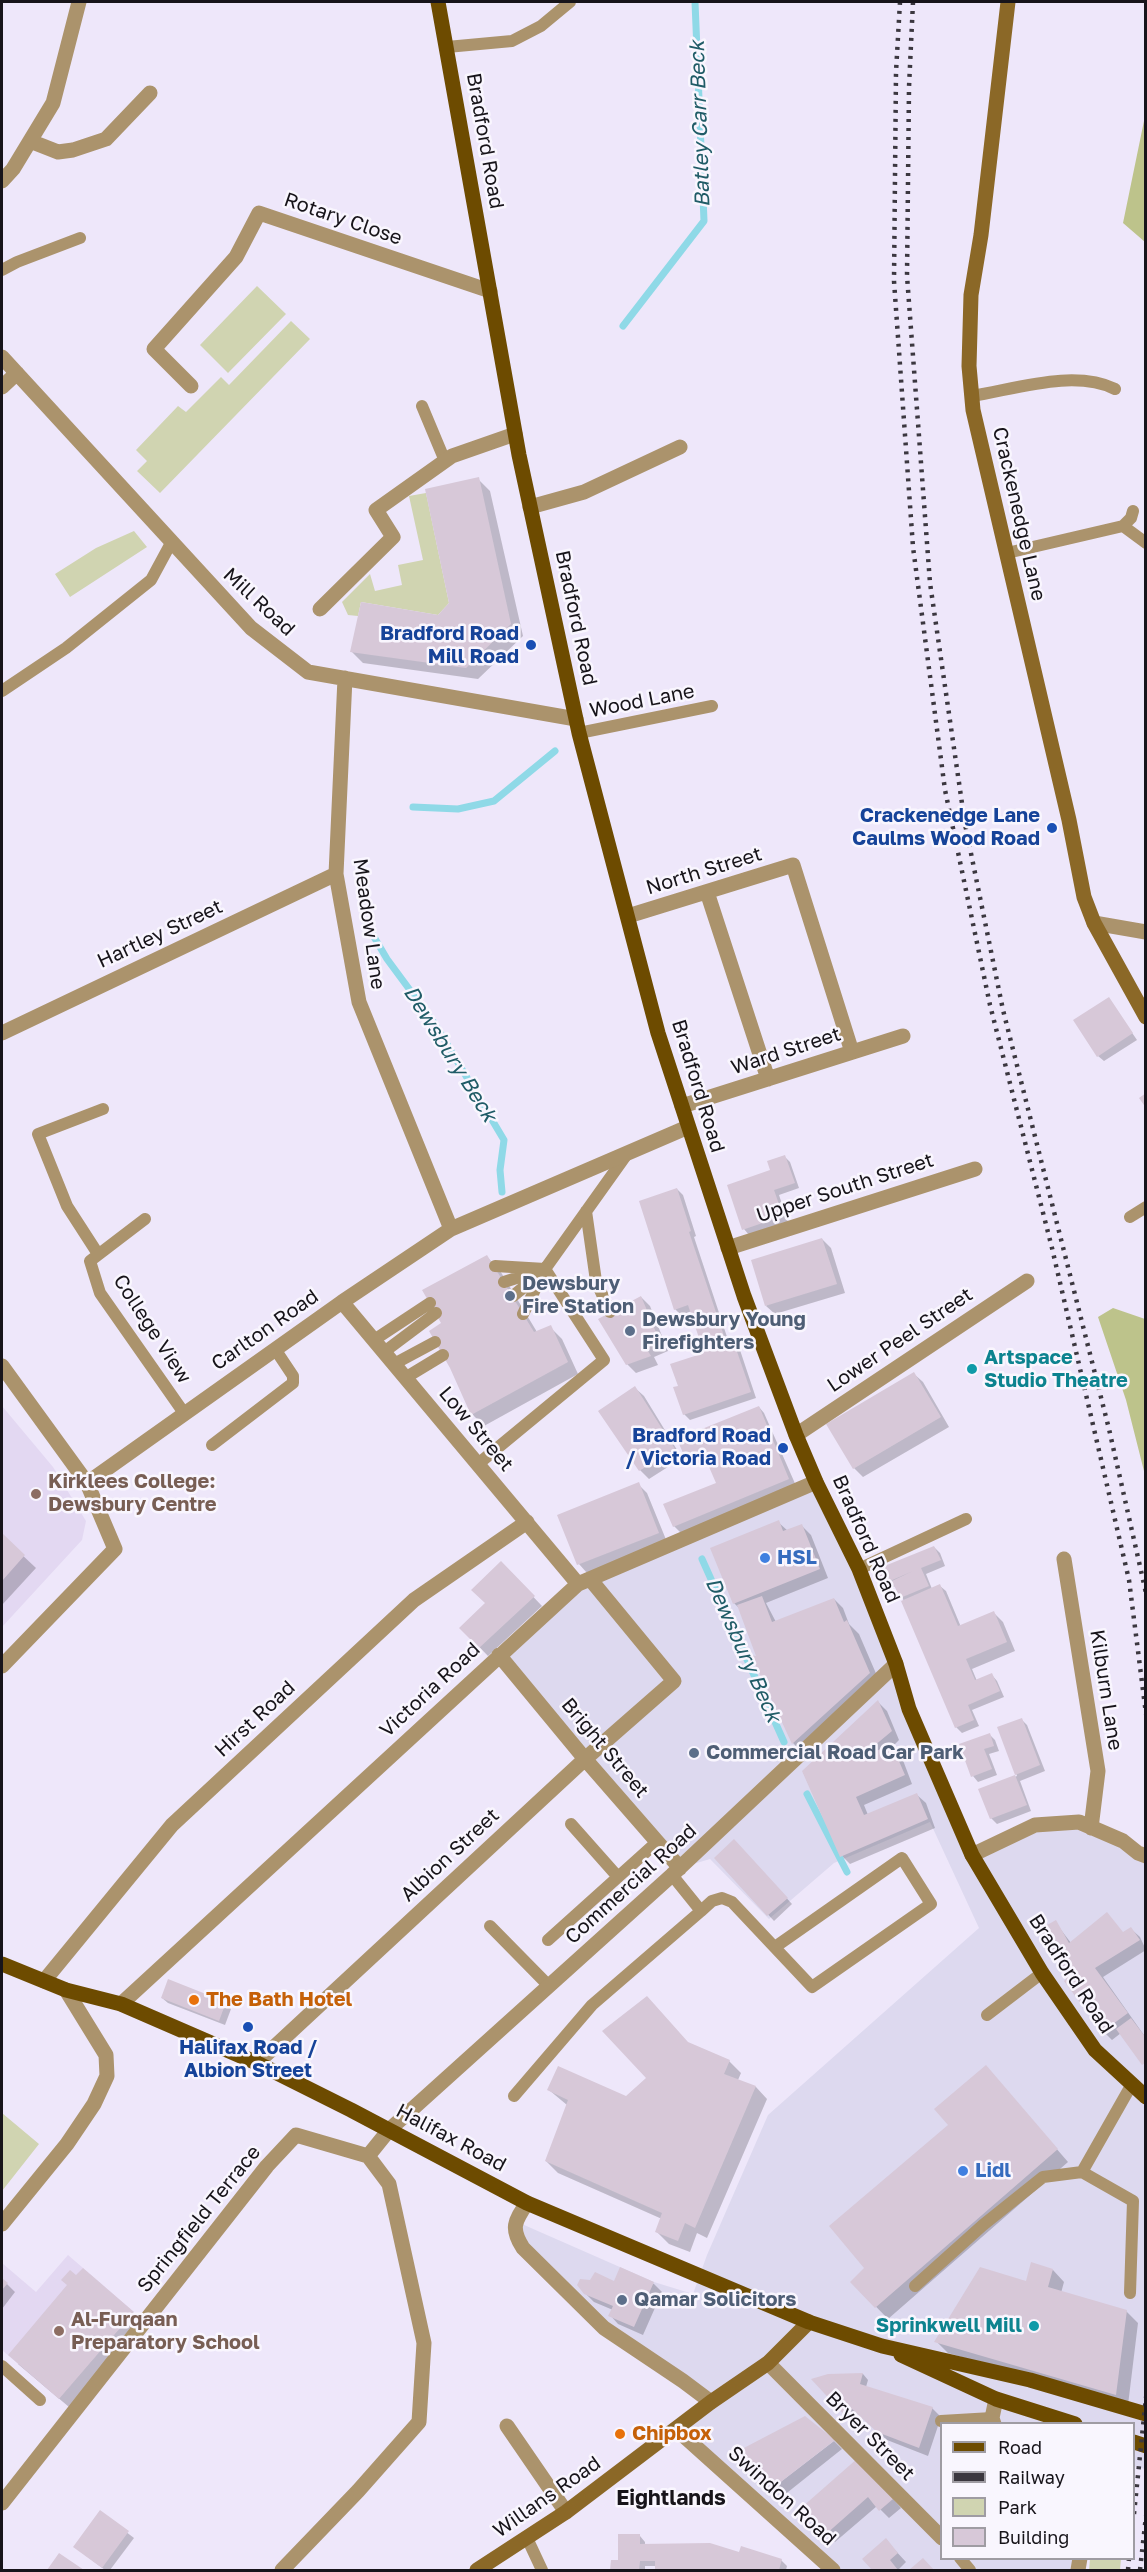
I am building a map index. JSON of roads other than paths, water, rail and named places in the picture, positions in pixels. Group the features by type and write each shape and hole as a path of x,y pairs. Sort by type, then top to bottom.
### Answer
{"main road":[{"name":"Bradford Road","path":"438,2 515,434 578,726 658,1033 744,1296 796,1435 816,1482 860,1569 896,1664 909,1709 972,1855 1042,1973 1095,2050 1146,2097"},
{"name":"Halifax Road","path":"2,1964 66,1990 121,2004 257,2063 527,2203 809,2322 882,2346 1030,2380 1146,2414"},
{"name":"Halifax Road","path":"882,2346 996,2399 1070,2422"}],"street":[{"path":"2,182 13,169 53,103 79,2"},
{"name":"Crackenedge Lane","path":"1008,2 981,235 971,295 968,330 972,396 983,456 1069,820 1084,897 1094,923 1146,1017"},
{"path":"30,141 58,152 106,139 150,93"},
{"name":"Rotary Close","path":"191,386 154,349 236,257 259,213 490,291"},
{"name":"Mill Road","path":"2,357 251,628 308,672 578,726"},
{"path":"2,387 17,373"},
{"path":"320,609 393,537 376,510 452,456 515,434"},
{"path":"530,507 584,492 680,447"},
{"name":"Meadow Lane","path":"345,678 336,874 358,1002 451,1229"},
{"name":"North Street","path":"628,916 793,866 852,1052"},
{"name":"Hartley Street","path":"2,1033 336,874"},
{"path":"707,892 768,1079"},
{"path":"1094,923 1146,932"},
{"name":"Ward Street","path":"682,1106 903,1036"},
{"name":"Carlton Road","path":"87,1483 342,1302 451,1229 688,1127"},
{"name":"Upper South Street","path":"728,1248 975,1168"},
{"name":"Lower Peel Street","path":"796,1435 1027,1281"},
{"name":"Low Street","path":"342,1302 527,1522 674,1681"},
{"path":"2,1366 87,1483 115,1549 2,1666"},
{"name":"Victoria Road","path":"121,2004 499,1655 584,1582 816,1482"},
{"name":"Hirst Road","path":"44,1981 172,1825 414,1600 527,1522"},
{"name":"Kilburn Lane","path":"1064,1559 1098,1771 1091,1828"},
{"name":"Bright Street","path":"499,1655 657,1842 676,1872"},
{"name":"Commercial Road","path":"389,2130 676,1872 896,1664"},
{"name":"Albion Street","path":"257,2063 585,1759 674,1681"},
{"path":"972,1855 1035,1825 1078,1822 1123,1841 1138,1853 1146,1856"},
{"path":"2,2224 67,2144 94,2104 107,2076 106,2055 66,1990"},
{"path":"282,2571 419,2422 424,2343 388,2184 368,2156 389,2130"},
{"name":"Springfield Terrace","path":"2,2503 267,2166 296,2135 368,2156"},
{"path":"527,2203 515,2221 516,2237 523,2248 604,2328 683,2380 711,2402"},
{"name":"Willans Road","path":"477,2571 566,2512 711,2402 768,2363 809,2322"},
{"name":"Bryer Street","path":"768,2363 940,2536"},
{"path":"993,2421 996,2399"},
{"path":"507,2426 566,2512"},
{"name":"Swindon Road","path":"676,2429 833,2571"}],"lane":[{"path":"447,47 512,40 541,26 570,2"},
{"path":"2,270 80,238"},
{"path":"972,396 1069,380 1102,383 1115,389"},
{"path":"422,406 445,461"},
{"path":"1006,553 1123,526 1131,518 1132,511"},
{"path":"1123,526 1146,543"},
{"path":"2,691 66,648 151,580 171,543"},
{"name":"Wood Lane","path":"578,726 712,706"},
{"path":"98,1254 67,1206 38,1134 103,1109"},
{"path":"523,1314 545,1269 627,1154"},
{"path":"1130,1217 1146,1207"},
{"path":"586,1211 596,1281 610,1312"},
{"name":"College View","path":"145,1219 90,1261 100,1293 184,1413"},
{"path":"495,1266 545,1269"},
{"path":"504,1282 545,1269"},
{"path":"513,1296 545,1269"},
{"path":"478,1464 604,1360 545,1269"},
{"path":"384,1352 433,1308"},
{"path":"384,1352 435,1342"},
{"path":"212,1445 293,1383 292,1376 275,1349"},
{"path":"405,1378 443,1355"},
{"path":"860,1569 966,1519"},
{"path":"571,1824 618,1877"},
{"path":"548,1940 657,1842"},
{"path":"514,2096 592,2005 712,1901 722,1898 732,1902 812,1987 931,1904 902,1858 775,1947"},
{"path":"676,1872 701,1911"},
{"path":"490,1926 549,1986"},
{"path":"987,2015 1042,1973"},
{"path":"1082,2172 1132,2084"},
{"path":"915,2286 983,2225 1043,2177 1082,2172 1133,2201 1130,2293"},
{"path":"2,2367 40,2400"},
{"path":"941,2421 993,2421"},
{"path":"527,2538 542,2571"}],"waterway":[{"name":"Batley Carr Beck","path":"623,326 704,221 695,2"},
{"name":"Dewsbury Beck","path":"413,807 458,809 494,801 555,751"},
{"name":"Dewsbury Beck","path":"367,925 387,959 435,1024 504,1140 500,1170 502,1192"},
{"name":"Dewsbury Beck","path":"702,1559 784,1742"},
{"name":"Dewsbury Beck","path":"807,1794 847,1872"}],"railway":[{"path":"900,2 896,72 894,281 913,547 945,790 990,1005 1052,1248 1129,1580 1146,1714"},
{"path":"913,2 909,87 907,276 930,583 965,824 1003,1010 1109,1429 1146,1593"},
{"path":"1135,2504 1146,2397"},
{"path":"1140,2570 1146,2516"},
{"path":"1128,2570 1129,2560"}],"place":[{"name":"Bradford Road Mill Road","path":"531,645"},
{"name":"Crackenedge Lane Caulms Wood Road","path":"1052,828"},
{"name":"Dewsbury Fire Station","path":"510,1296"},
{"name":"Dewsbury Young Firefighters","path":"630,1331"},
{"name":"Artspace Studio Theatre","path":"972,1369"},
{"name":"Bradford Road / Victoria Road","path":"783,1448"},
{"name":"Kirklees College: Dewsbury Centre","path":"36,1494"},
{"name":"HSL","path":"765,1558"},
{"name":"Commercial Road Car Park","path":"694,1753"},
{"name":"The Bath Hotel","path":"194,2000"},
{"name":"Halifax Road / Albion Street","path":"248,2027"},
{"name":"Lidl","path":"963,2171"},
{"name":"Qamar Solicitors","path":"622,2300"},
{"name":"Sprinkwell Mill","path":"1034,2326"},
{"name":"Al-Furqaan Preparatory School","path":"59,2331"},
{"name":"Chipbox","path":"620,2434"}],"district":[{"name":"Eightlands","path":"671,2498"}]}
